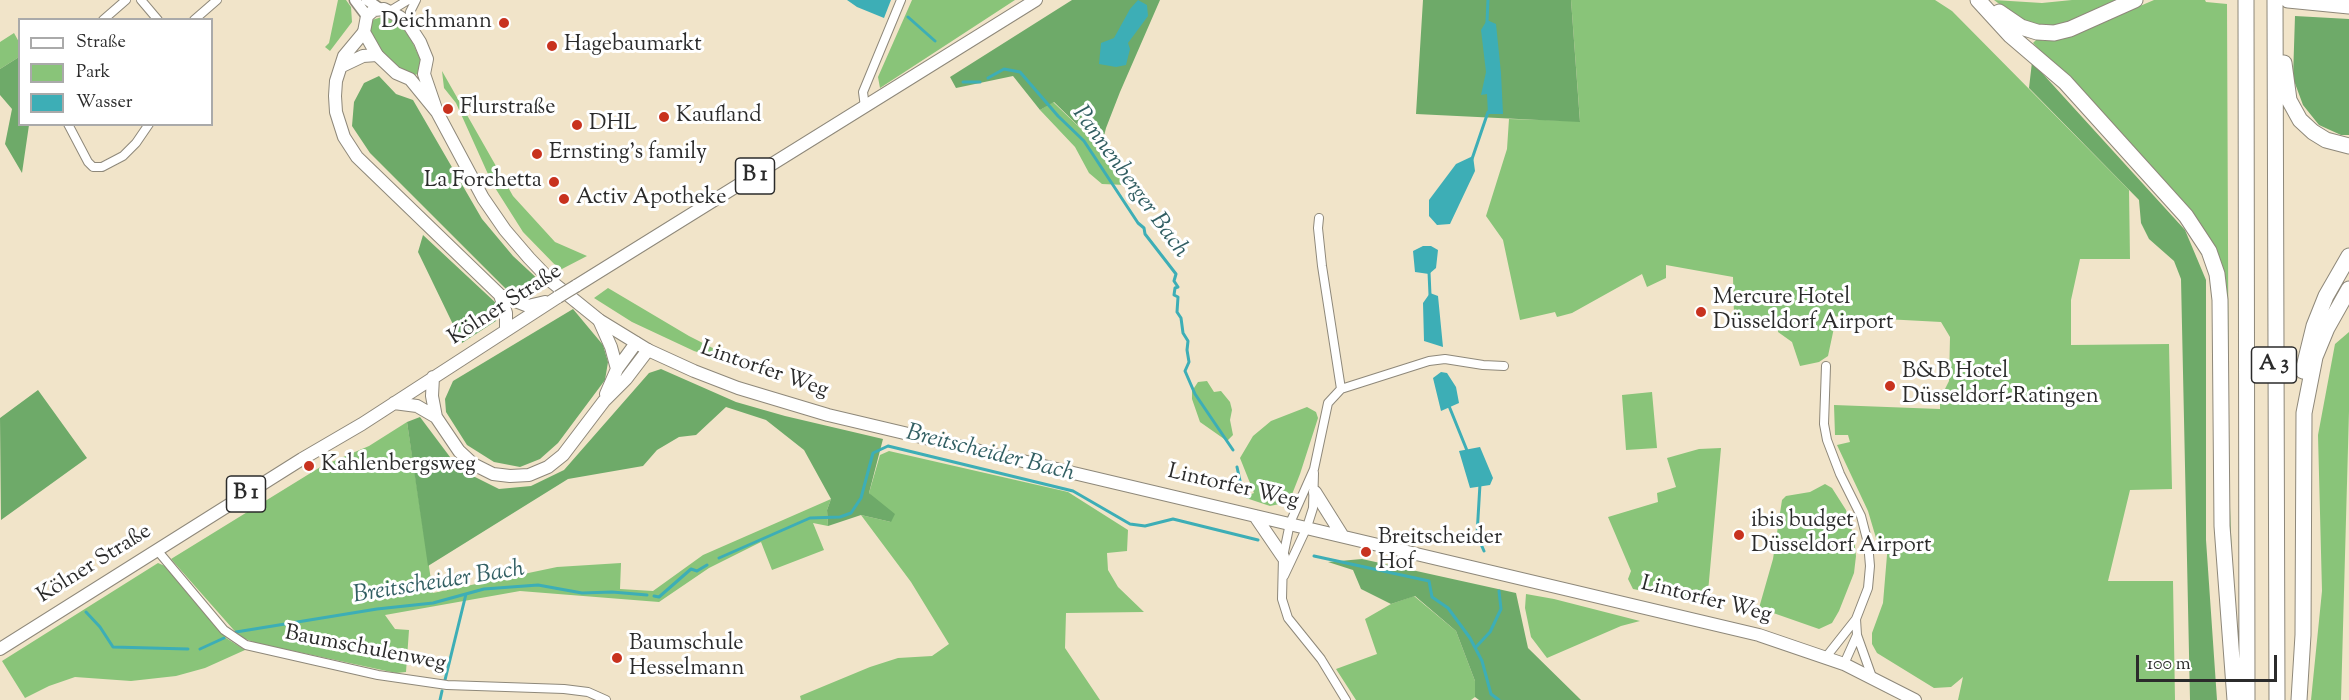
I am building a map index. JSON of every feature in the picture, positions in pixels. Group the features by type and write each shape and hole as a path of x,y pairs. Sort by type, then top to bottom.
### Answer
{"highway":[{"path":"1978,0 2010,34 2065,82 2186,216 2210,251 2217,274 2220,300 2222,526 2235,700"},
{"path":"1985,0 2014,23 2045,33 2070,29 2135,0"},
{"name":"A 3","path":"2246,0 2247,700"},
{"name":"A 3","path":"2275,0 2277,700"},
{"path":"2288,0 2349,6"},
{"path":"2275,30 2283,55 2287,93 2296,114 2319,136 2333,143 2349,146"},
{"path":"2304,430 2300,395 2308,347 2326,296 2349,256"},
{"path":"2299,700 2303,634 2304,430 2307,394 2315,357 2327,328 2349,289"}],"main road":[{"name":"Kölner Straße","path":"0,649 1035,0"},
{"path":"558,297 528,306 500,295 357,157 344,137 336,112 336,81 344,56 364,32 367,16 385,10 409,25 420,42 427,59 424,74 437,112 483,198 505,230 552,282 599,320 636,343 617,369 604,401"},
{"path":"364,32 377,55 396,73 410,79 437,112"},
{"path":"342,66 363,56 377,55"},
{"path":"410,79 424,74"},
{"path":"500,295 506,313 507,330"},
{"path":"599,320 614,354 617,369"},
{"name":"Lintorfer Weg","path":"636,343 738,388 828,415 1150,489 1759,635 1844,664 1915,700"},
{"path":"434,377 432,396 436,417 459,451 474,464 493,474 528,475 548,467 563,455 604,401 626,379 648,350"},
{"path":"393,403 417,406 436,417"},
{"path":"1315,492 1342,535"},
{"path":"1255,516 1282,557"}],"street":[{"path":"105,18 126,0"},
{"path":"141,0 156,18"},
{"path":"196,18 216,0"},
{"path":"355,0 367,16"},
{"path":"367,0 385,10 408,0"},
{"path":"409,25 410,12 416,0"},
{"path":"865,107 863,92 901,0"},
{"path":"69,126 88,162 93,167 102,168 123,156 148,126"},
{"path":"1319,218 1322,266 1341,388"},
{"path":"1346,700 1321,658 1284,612 1281,600 1282,557 1290,523 1314,469 1328,403 1341,388 1429,361 1445,359 1504,366"},
{"path":"1826,366 1824,424 1827,440 1840,474 1861,516 1868,543 1870,566 1868,588 1856,619 1826,657"},
{"path":"1283,578 1307,527 1315,492 1314,469"},
{"name":"Baumschulenweg","path":"157,550 224,630 246,645 378,675 447,685 588,692 606,700"},
{"path":"1856,619 1857,635 1872,677"},
{"path":"1844,664 1857,635"}],"green space":[{"path":"338,0 346,0 351,7 352,22 330,51 325,47 329,43"},
{"path":"912,0 1015,0 880,88 878,77"},
{"path":"1072,0 1160,0 1120,92 1101,148 1054,102 1040,110 1013,76 956,88 950,77"},
{"path":"1423,0 1571,0 1580,122 1416,114"},
{"path":"1571,0 1935,0 1952,11 2129,190 2130,259 2080,259 2071,300 2071,345 2169,344 2172,489 2130,490 2108,581 2173,581 2175,700 1958,700 1963,677 1951,687 1934,688 1877,653 1872,644 1872,633 1883,603 1888,543 1879,548 1868,511 1837,445 1850,442 1848,435 1835,435 1834,405 1940,409 1940,399 1949,381 1950,337 1941,322 1829,316 1835,323 1828,356 1819,362 1800,366 1792,342 1778,332 1779,320 1734,316 1733,277 1666,265 1666,278 1647,287 1642,274 1572,313 1557,317 1555,312 1520,320 1503,240 1486,216 1507,149 1509,119 1580,121"},
{"path":"1994,0 2042,3 2072,0 2122,0 2075,21 2051,27 2032,24 2014,15"},
{"path":"2154,0 2205,0 2227,4 2229,481 2234,610 2231,609 2223,305 2193,218 2033,43 2037,39 2045,41 2063,39"},
{"path":"385,16 397,21 411,39 421,61 419,74 414,75 401,70 382,53 370,33 372,20"},
{"path":"2295,16 2349,19 2349,135 2341,135 2319,125 2303,105 2293,78"},
{"path":"14,33 18,40 18,58 0,69 0,42"},
{"path":"18,58 18,126 29,126 22,173 5,144 12,109 0,95 0,69"},
{"path":"2032,62 2185,230 2206,280 2206,540 2217,700 2190,700 2181,279 2174,261 2149,239 2141,223 2139,200 2029,88"},
{"path":"442,71 513,196 555,242 587,256 560,270 523,232 492,183 456,103 444,88"},
{"path":"379,76 396,94 413,100 482,219 513,256 542,283 522,295 507,290 370,153 352,126 354,102 364,83"},
{"path":"1053,102 1101,148 1126,185 1102,184 1089,173 1075,147 1040,110"},
{"path":"423,235 497,304 499,311 496,321 462,343 418,252"},
{"path":"608,288 689,336 758,371 694,351 632,322 594,298"},
{"path":"573,309 603,345 608,362 605,380 558,443 540,459 520,467 494,462 467,445 446,412 445,399 453,381"},
{"path":"2349,332 2341,700 2311,700 2322,591 2318,435 2335,344"},
{"path":"661,369 736,402 883,439 869,493 895,514 891,522 861,515 828,526 827,510 831,499 804,450 766,420 726,407 696,435 679,437 657,450 643,466 568,479 428,566 407,422 420,417 459,469 499,489 531,486 564,470 649,373"},
{"path":"1207,381 1214,392 1221,391 1230,402 1233,435 1227,441 1200,422 1192,399 1192,391 1198,382"},
{"path":"38,390 87,458 1,520 0,418"},
{"path":"1652,392 1657,448 1626,450 1622,395"},
{"path":"1307,407 1316,412 1318,418 1289,502 1270,506 1243,497 1254,493 1240,458 1253,436 1271,421"},
{"path":"407,422 433,593 557,567 621,563 620,589 653,591 703,555 831,499 827,510 828,526 813,523 824,550 772,570 761,542 709,568 659,602 520,591 385,615 395,629 409,630 406,672 396,673 256,643 240,637 171,559 322,466 369,446"},
{"path":"1721,448 1707,603 1633,589 1628,579 1631,571 1608,517 1658,502 1657,493 1676,487 1667,458 1699,449"},
{"path":"889,451 1068,492 1128,530 1127,551 1107,553 1108,570 1118,587 1144,612 1066,613 1065,648 1100,700 801,700 800,696 870,667 898,658 932,656 949,644 911,582 861,515 891,522 869,493 880,455"},
{"path":"1825,484 1832,488 1846,510 1854,537 1856,556 1854,573 1839,611 1832,623 1819,629 1759,608 1773,559 1782,500 1786,496 1810,492"},
{"path":"1362,559 1516,593 1528,648 1581,700 1479,700 1475,697 1475,681 1456,631 1415,596 1391,604 1361,589 1353,570 1328,562"},
{"path":"158,563 165,566 226,638 245,650 205,668 176,676 131,681 75,677 25,698 2,661"},
{"path":"1526,594 1640,621 1621,626 1547,658 1531,637 1525,608"},
{"path":"1414,596 1456,631 1475,681 1475,697 1471,700 1356,700 1336,669 1377,654 1365,619 1391,604"}],"water":[{"path":"847,0 891,0 884,18 857,7"},
{"path":"1138,0 1147,5 1148,16 1128,43 1130,49 1126,65 1116,67 1099,64 1101,43 1114,38 1130,9"},
{"path":"1487,20 1496,24 1503,114 1488,114 1487,94 1481,95 1486,72 1481,30"},
{"path":"1473,156 1475,171 1450,224 1437,225 1429,216 1429,200 1456,164"},
{"path":"1423,246 1431,246 1438,250 1436,268 1429,274 1415,272 1413,251"},
{"path":"1430,293 1438,296 1443,347 1424,341 1423,303"},
{"path":"1441,372 1447,373 1456,387 1459,403 1441,411 1433,378"},
{"path":"1480,447 1493,478 1490,485 1470,488 1459,451"}],"waterway":[{"path":"1487,22 1488,0"},
{"name":"Pannenberger Bach","path":"908,17 935,41"},
{"name":"Pannenberger Bach","path":"988,78 1004,69 1020,72 1058,116 1084,141 1138,223 1144,228 1145,234 1176,274 1174,281 1178,287 1175,288 1174,295 1178,297 1177,312 1181,318 1183,333 1188,341 1189,362 1185,371 1195,394 1233,450"},
{"name":"Pannenberger Bach","path":"963,82 980,82"},
{"path":"1472,159 1488,112"},
{"path":"1429,272 1430,295"},
{"path":"1449,406 1468,453"},
{"name":"Breitscheider Bach","path":"719,558 810,518 840,517 851,513 861,498 873,453 888,446 1073,491 1130,524 1145,526 1173,519 1258,540"},
{"name":"Pannenberger Bach","path":"1237,467 1242,490"},
{"path":"1480,484 1477,535 1484,551"},
{"name":"Breitscheider Bach","path":"1314,556 1429,581 1432,597 1448,608 1470,638 1482,661 1491,694 1499,700"},
{"name":"Breitscheider Bach","path":"654,596 659,597 691,569 697,571 707,565"},
{"name":"Breitscheider Bach","path":"236,632 377,609 433,603 484,589 538,585 582,593 612,592 647,595"},
{"path":"1476,647 1490,632 1501,609 1499,591"},
{"path":"445,680 466,594"},
{"name":"Breitscheider Bach","path":"86,612 100,627 113,647 188,649"},
{"name":"Breitscheider Bach","path":"200,649 224,638"},
{"path":"440,700 442,691"}],"place":[{"name":"Deichmann","path":"504,23"},
{"name":"Hagebaumarkt","path":"552,46"},
{"name":"Flurstraße","path":"448,109"},
{"name":"Kaufland","path":"664,117"},
{"name":"DHL","path":"577,125"},
{"name":"Ernsting's family","path":"537,154"},
{"name":"La Forchetta","path":"554,182"},
{"name":"Activ Apotheke","path":"564,199"},
{"name":"Mercure Hotel Düsseldorf Airport","path":"1701,312"},
{"name":"B&B Hotel Düsseldorf-Ratingen","path":"1890,386"},
{"name":"Kahlenbergsweg","path":"309,466"},
{"name":"ibis budget Düsseldorf Airport","path":"1739,535"},
{"name":"Breitscheider Hof","path":"1366,552"},
{"name":"Baumschule Hesselmann","path":"617,658"}]}
